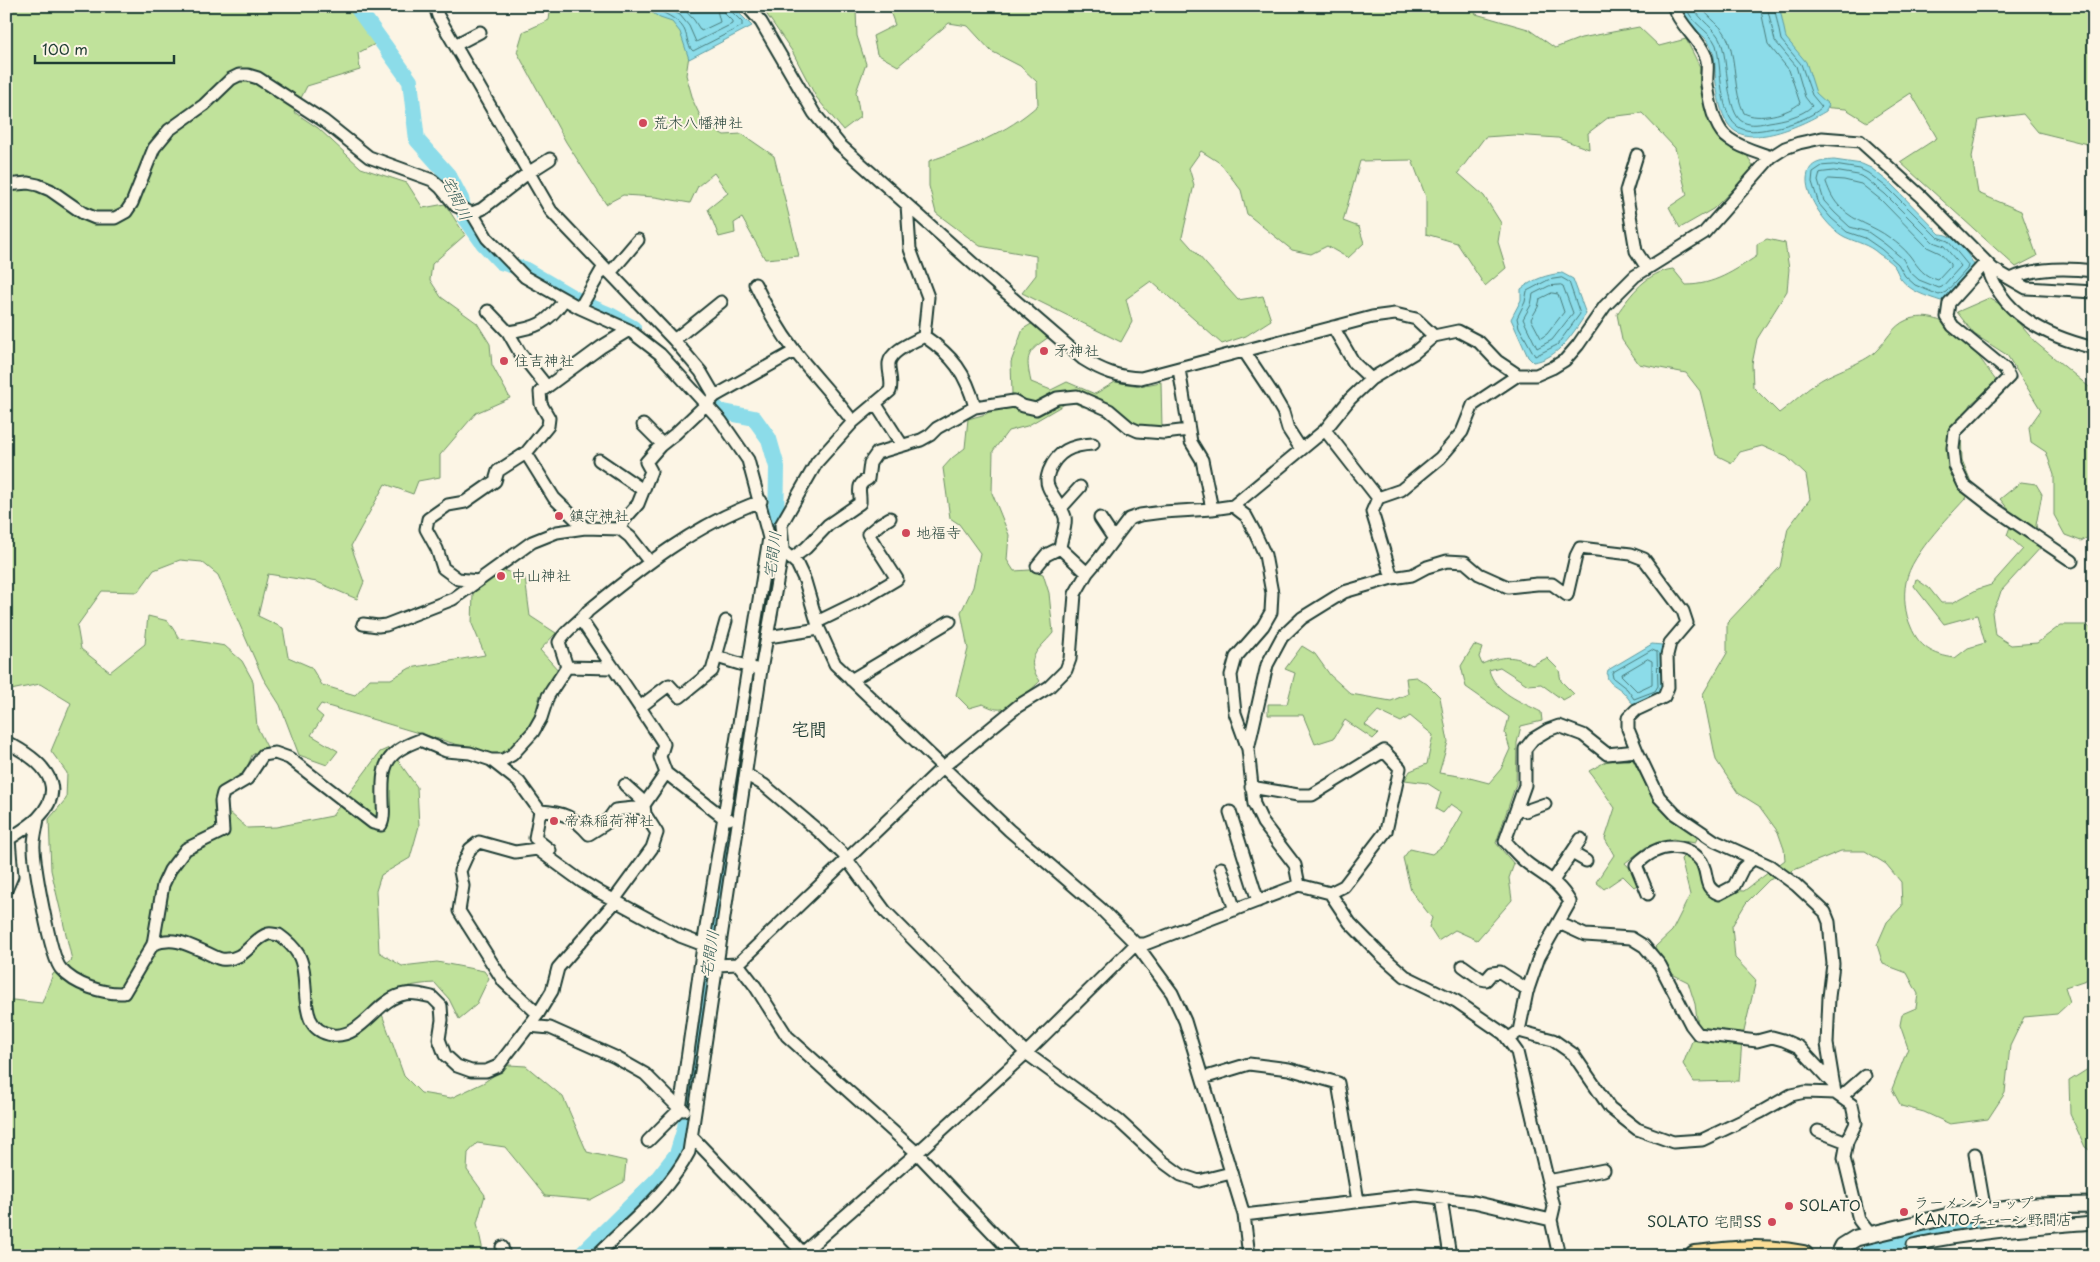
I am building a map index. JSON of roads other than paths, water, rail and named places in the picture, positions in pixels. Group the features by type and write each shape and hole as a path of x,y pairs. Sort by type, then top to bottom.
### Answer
{"highway":[{"path":"1695,1256 1730,1251 1776,1250 1803,1256"}],"street":[{"path":"435,6 438,16 551,211 606,271 674,340 701,372 710,400 721,421 748,460 761,501 769,538 754,668 710,947 688,1111 692,1138 689,1152 681,1168 660,1192 596,1256"},
{"path":"747,6 761,22 814,113 839,144 1083,359 1099,369 1121,377 1140,378 1372,317 1395,314 1416,319 1434,336"},
{"path":"1673,6 1678,19 1707,58 1707,83 1710,102 1717,124 1727,138 1745,148 1771,157"},
{"path":"455,45 480,32"},
{"path":"6,185 28,183 38,185 50,190 83,213 96,218 115,218 126,212 132,203 147,162 160,138 168,130 204,105 230,78 239,75 258,78 292,99 369,157 432,180 456,206 472,213 487,238 525,277 564,300 629,330 660,354 710,400"},
{"path":"717,965 738,964 943,767 1018,706 1048,687 1066,670 1070,659 1075,594 1087,573 1129,519 1140,515 1212,510 1233,506 1325,430 1350,399 1372,379 1414,352 1434,336 1458,331 1479,342 1497,361 1518,375 1536,375 1565,360 1578,345 1605,306 1635,276 1704,233 1771,157 1785,148 1822,138 1860,141 1922,197 1993,269 2026,288 2094,292"},
{"path":"1637,155 1626,191 1636,251 1647,268"},
{"path":"472,213 482,209 528,173 550,159"},
{"path":"907,205 910,249 928,297 924,336"},
{"path":"580,308 586,296 606,271 638,240"},
{"path":"1986,262 1990,280 2013,311 2039,329 2094,348"},
{"path":"1986,262 1949,303 1947,317 1953,326 2005,369 2009,377 1955,432 1953,448 1954,466 1964,484 1995,509 2072,561"},
{"path":"2011,279 2019,275 2046,271 2094,271"},
{"path":"755,284 795,351 837,399 853,422"},
{"path":"508,332 544,323 555,313 564,300"},
{"path":"674,340 721,302"},
{"path":"488,311 508,332 520,353 547,387"},
{"path":"1333,327 1354,362 1372,379"},
{"path":"478,581 458,579 443,568 437,549 426,529 428,519 448,505 465,502 495,481 498,470 526,453 548,426 549,418 541,404 540,392 601,347 629,330"},
{"path":"731,819 747,775 754,668 768,637 783,549 781,525 817,462 853,422 890,391 892,384 889,362 893,354 924,336"},
{"path":"924,336 944,350 962,370 970,386 975,407"},
{"path":"620,530 624,520 638,504 651,471 646,462 662,444 710,400 795,351"},
{"path":"1244,351 1272,393 1283,412 1288,429 1301,449"},
{"path":"1179,369 1188,430 1191,442 1202,460 1212,510"},
{"path":"1392,578 1372,512 1378,498 1401,490 1440,458 1462,432 1473,405 1518,375"},
{"path":"792,559 806,548 828,525 860,503 859,488 862,482 868,479 870,463 877,453 926,438 937,428 975,407 1014,401 1023,406 1036,409 1057,398 1077,396 1109,410 1129,427 1138,431 1164,433 1188,430"},
{"path":"875,403 902,445"},
{"path":"644,425 662,444"},
{"path":"1325,430 1378,498"},
{"path":"1060,548 1065,518 1046,480 1060,454 1080,445 1093,444"},
{"path":"526,453 554,498 585,528"},
{"path":"599,460 643,490"},
{"path":"1061,508 1080,487"},
{"path":"567,667 559,642 564,632 581,620 588,611 649,561 731,512 761,501"},
{"path":"1233,506 1246,516 1265,555 1272,593 1271,612 1263,626 1236,657 1231,675 1235,713 1248,749 1254,804 1263,823 1295,865 1298,885"},
{"path":"768,637 818,625 897,579 868,534 890,518"},
{"path":"1100,518 1114,539"},
{"path":"363,624 386,625 453,599 532,542 557,532 585,528 620,530 630,537 649,561"},
{"path":"769,538 797,564 805,581 818,625 835,664 1009,830 1101,909 1136,944 1172,993 1182,1014 1203,1078 1244,1215 1249,1256"},
{"path":"1037,566 1046,555 1060,548"},
{"path":"1060,548 1087,573"},
{"path":"1248,749 1267,665 1282,637 1302,618 1344,592 1392,578 1412,575 1427,567 1447,561 1464,562 1479,574 1508,587 1552,584 1567,595 1576,556 1580,548 1631,554 1644,559 1683,611 1687,623 1670,643 1666,655 1668,687 1664,697 1636,710 1628,718 1628,730 1659,797 1675,814 1715,841 1770,866 1796,885 1825,912 1833,964 1829,997 1827,1044 1837,1092"},
{"path":"581,620 613,668 623,679 664,744 660,757 666,773 731,819"},
{"path":"640,707 669,686 680,697 712,671 726,621"},
{"path":"851,680 950,621"},
{"path":"717,658 754,668"},
{"path":"567,667 613,668"},
{"path":"38,818 34,847 46,920 60,968 73,979 98,990 111,994 124,993 153,944 163,885 170,870 186,850 223,830 221,801 223,793 248,779 263,755 275,753 289,758 378,825 381,825 384,817 382,776 385,764 393,755 404,746 420,740 429,742 446,751 470,753 491,760 503,760 512,755 533,732 541,718 548,696 567,667"},
{"path":"1508,1039 1519,1031 1528,990 1539,957 1570,902 1566,894 1547,875 1528,863 1505,841 1525,785 1525,749 1533,739 1559,726 1572,729 1607,754 1637,751"},
{"path":"6,742 22,750 36,761 46,771 52,783 52,796 38,818 9,840 12,876 6,890"},
{"path":"692,1138 803,1254 1026,1053 1136,944 1146,944 1298,885 1330,893 1344,886 1386,831 1400,768 1384,751 1312,795 1298,795 1251,787"},
{"path":"491,760 519,782 540,811 535,838 558,857 559,865"},
{"path":"153,944 165,939 180,942 221,959 235,957 247,952 268,934 279,935 299,955 304,972 307,1010 314,1026 325,1034 339,1035 351,1032 390,1000 405,994 432,997 441,1006 442,1020 439,1039 445,1055 457,1066 471,1071 486,1071 498,1066 538,1014 552,991 558,968 615,900 652,848 657,833 644,814 644,805 666,773"},
{"path":"747,775 764,785 822,834 846,860 885,911 1026,1053 1119,1121 1162,1161 1181,1175 1199,1181 1231,1173"},
{"path":"625,785 644,805"},
{"path":"1518,807 1525,811 1545,804"},
{"path":"540,811 552,811 572,817 589,834 605,824 615,810 644,805"},
{"path":"1230,812 1258,901"},
{"path":"1553,881 1580,839"},
{"path":"538,1014 504,982 459,911 463,886 460,871 470,849 479,842 515,852 537,849 581,881 680,936 710,947 717,965 688,1111 648,1141"},
{"path":"1648,894 1636,865 1642,859 1660,849 1672,846 1691,852 1704,865 1705,877 1712,891 1719,894 1734,886 1744,868 1754,858"},
{"path":"1572,853 1586,861"},
{"path":"1221,868 1235,910"},
{"path":"1330,893 1350,922 1380,954 1405,976 1456,1000 1504,1034 1517,1052 1554,1207 1551,1220 1559,1256"},
{"path":"1558,923 1585,935 1632,938 1644,946 1660,965 1691,1025 1698,1034 1757,1041 1772,1037 1799,1047 1837,1092 1852,1105 1856,1123 1847,1142 1844,1158 1859,1220 1870,1234"},
{"path":"738,964 755,986 787,1036 917,1153 1016,1256"},
{"path":"1463,966 1481,979 1486,980 1492,973 1500,972 1528,990"},
{"path":"529,1026 550,1028 615,1057 646,1074 688,1111"},
{"path":"1519,1031 1553,1040 1573,1054 1610,1108 1637,1129 1673,1142 1702,1140 1762,1112 1790,1095 1805,1092 1837,1092 1865,1076"},
{"path":"1203,1078 1249,1064 1288,1069 1338,1083 1358,1201"},
{"path":"1818,1131 1847,1142"},
{"path":"1976,1154 1985,1212"},
{"path":"1548,1181 1604,1170"},
{"path":"1244,1215 1416,1195 1474,1202 1551,1220"},
{"path":"1441,1198 1450,1256"},
{"path":"1838,1256 1848,1241 1870,1234 1945,1218 2034,1206 2094,1205"},
{"path":"1913,1256 1913,1245 1940,1239 1980,1233 2094,1223"}],"water":[{"path":"646,6 732,6 752,26 689,59 680,32 672,22 660,18 647,9"},
{"path":"1681,6 1777,6 1780,9 1786,38 1806,62 1816,93 1829,105 1826,111 1776,133 1748,136 1737,132 1728,124 1721,109 1712,50 1707,40 1685,18"},
{"path":"1834,160 1862,164 1871,168 1892,185 1940,234 1950,237 1960,245 1974,265 1965,281 1941,301 1919,293 1905,283 1894,266 1885,258 1867,246 1838,233 1825,220 1814,204 1807,179 1812,166 1824,161"},
{"path":"1562,273 1573,279 1586,314 1570,337 1557,351 1542,360 1533,362 1528,357 1511,319 1521,300 1521,289 1540,278"},
{"path":"1652,644 1662,645 1662,688 1659,694 1635,705 1609,681 1608,670"}],"waterway":[{"name":"宅間川","path":"356,6 410,81 417,140 449,176 461,199 466,219 483,243 501,262 524,269 582,303 610,315 633,328"},
{"name":"宅間川","path":"580,1256 655,1182 677,1154 685,1128 708,955 744,753 776,530 777,467 769,439 754,418 719,411 704,395"},
{"path":"1862,1256 1902,1240 1972,1230"}],"place":[{"name":"荒木八幡神社","path":"643,123"},
{"name":"矛神社","path":"1044,351"},
{"name":"住吉神社","path":"504,361"},
{"name":"鎮守神社","path":"559,516"},
{"name":"地福寺","path":"906,533"},
{"name":"中山神社","path":"501,576"},
{"name":"帝森稲荷神社","path":"554,821"},
{"name":"SOLATO","path":"1789,1206"},
{"name":"ラーメンショップ KANTOチェーン野間店","path":"1904,1212"},
{"name":"SOLATO 宅間SS","path":"1772,1222"}],"district":[{"name":"宅間","path":"809,730"}]}
